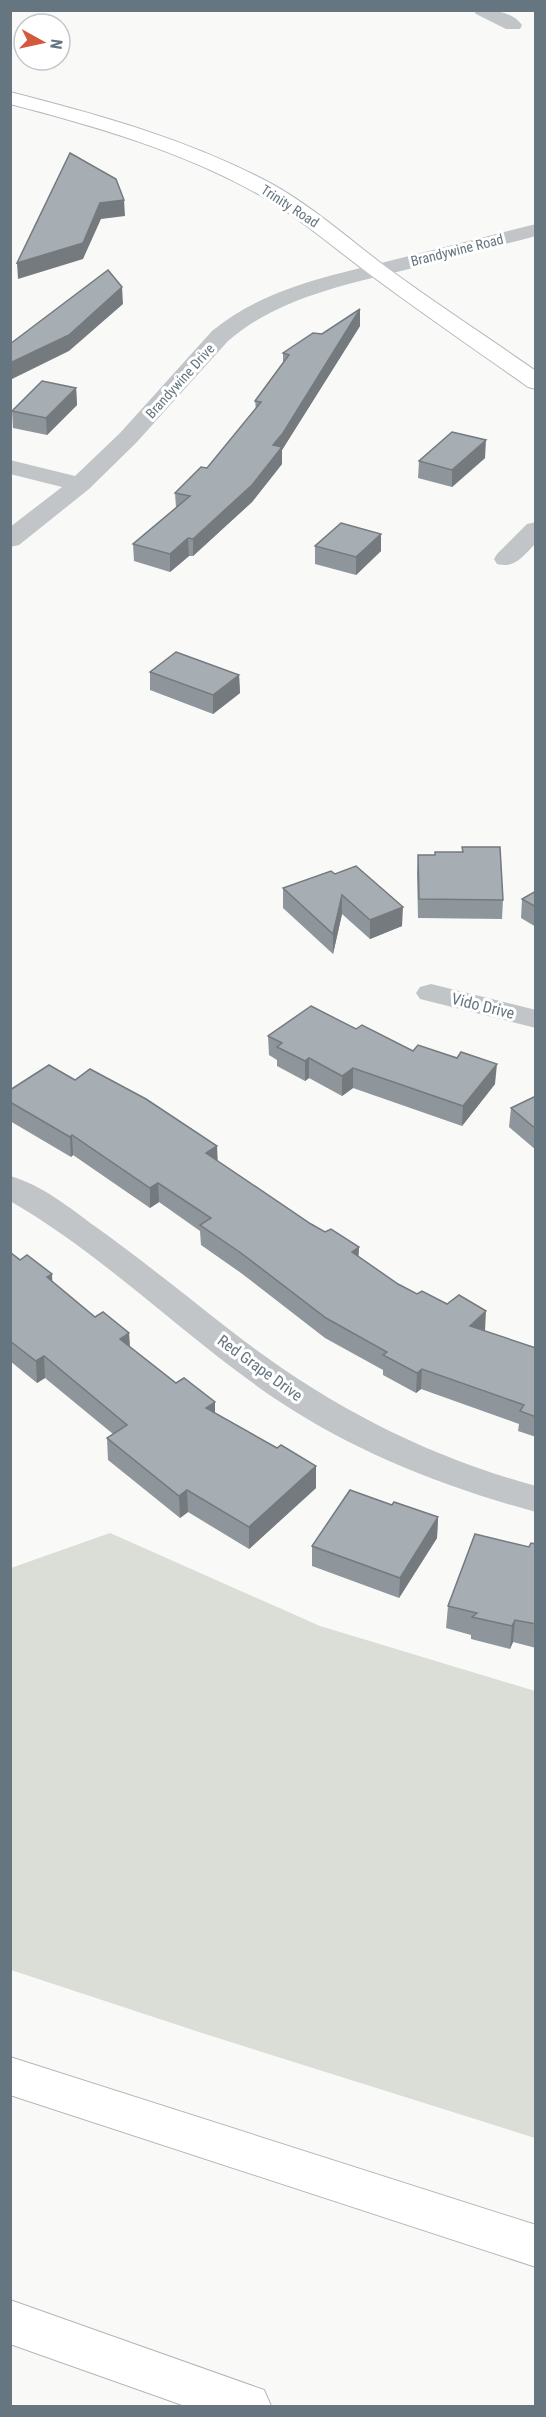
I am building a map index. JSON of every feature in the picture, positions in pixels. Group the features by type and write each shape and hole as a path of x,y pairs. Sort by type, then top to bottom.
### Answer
{"main road":[{"name":"Trinity Road","path":"10,98 113,126 173,146 250,181 323,227 378,270 536,382"},
{"path":"10,2076 536,2246"},
{"path":"10,2322 247,2406"}],"street":[{"path":"482,10 513,25"},
{"name":"Brandywine Road","path":"378,270 536,230"},
{"name":"Brandywine Drive","path":"10,540 80,484 136,429 220,336 233,325 269,303 291,294 378,270"},
{"path":"10,467 80,484"},
{"path":"506,559 536,529"},
{"name":"Vido Drive","path":"431,993 536,1019"},
{"name":"Red Grape Drive","path":"10,1187 64,1219 258,1369 327,1416 405,1455 487,1486 536,1499"}],"shaded area":[{"path":"110,1533 320,1626 535,1691 535,2138 11,1970 11,1568"}],"building":[{"path":"70,153 116,179 124,200 100,203 83,243 17,263"},
{"path":"108,270 122,287 69,335 10,363 10,344"},
{"path":"360,309 283,433 273,445 282,447 252,485 193,539 188,538 170,554 133,544 190,496 175,493 201,467 207,468 261,402 255,401 289,355 283,353 313,333 322,334"},
{"path":"42,381 76,388 46,418 12,411"},
{"path":"452,432 486,440 452,470 419,461"},
{"path":"341,523 381,534 356,557 315,546"},
{"path":"176,652 239,675 213,695 150,672"},
{"path":"462,847 500,847 503,900 419,899 418,855 435,855 435,852 463,852"},
{"path":"356,866 403,907 370,920 342,895 333,934 283,888 331,871 335,874"},
{"path":"536,891 536,907 522,899"},
{"path":"311,1006 356,1029 362,1025 413,1051 418,1045 457,1058 461,1052 497,1064 463,1106 353,1068 342,1076 309,1058 305,1061 277,1047 282,1043 268,1036"},
{"path":"49,1065 75,1080 90,1069 146,1099 217,1146 206,1153 311,1224 325,1232 331,1229 359,1247 352,1252 398,1284 417,1294 422,1291 447,1304 459,1295 486,1311 470,1326 536,1348 536,1417 520,1411 524,1405 422,1369 417,1373 383,1355 387,1352 326,1318 241,1253 200,1225 211,1218 158,1183 150,1188 72,1135 70,1137 10,1102 10,1090"},
{"path":"536,1096 536,1129 511,1108"},
{"path":"10,1252 20,1260 27,1255 52,1274 47,1277 95,1317 103,1312 129,1333 120,1339 176,1383 184,1378 215,1402 206,1408 277,1448 281,1445 316,1466 249,1527 187,1490 179,1496 107,1438 127,1425 44,1356 36,1361 10,1341"},
{"path":"350,1490 392,1505 394,1502 438,1517 400,1578 312,1546"},
{"path":"475,1534 529,1547 531,1543 536,1544 536,1624 515,1620 512,1626 472,1617 477,1613 448,1606"}]}
